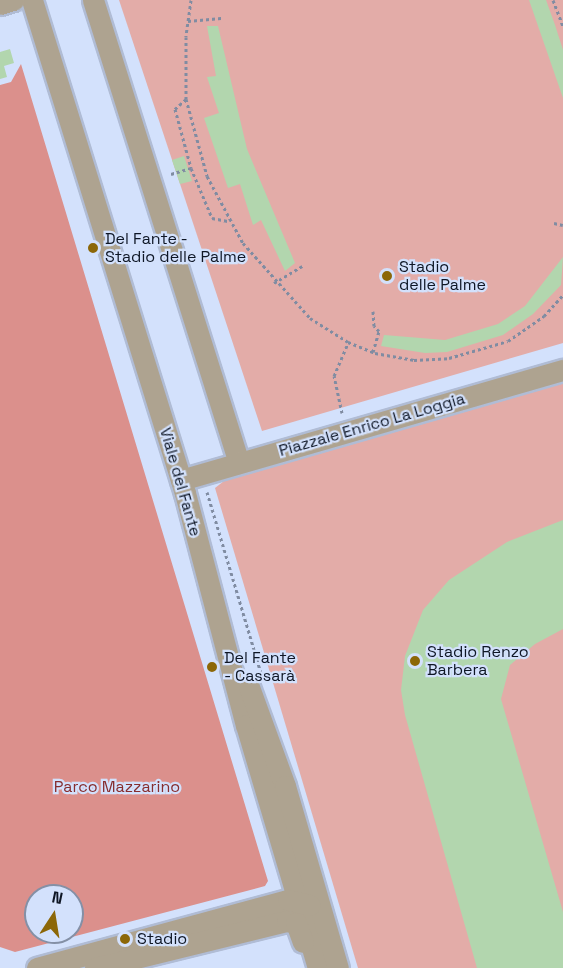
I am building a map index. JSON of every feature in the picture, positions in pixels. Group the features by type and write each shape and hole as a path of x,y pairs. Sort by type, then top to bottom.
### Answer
{"street":[{"path":"0,4 13,0"},
{"name":"Viale del Fante","path":"32,0 183,486 253,724"},
{"path":"93,0 239,463"},
{"name":"Piazzale Enrico La Loggia","path":"183,486 239,463 563,370"},
{"path":"253,724 318,968"},
{"path":"253,724 258,793 285,888 277,903"},
{"path":"253,724 288,797 338,968"},
{"path":"37,968 277,903 301,903 312,911 329,968"},
{"path":"80,968 301,903"},
{"path":"95,968 287,921 299,928 310,968"}],"path":[{"path":"191,0 188,21 186,99 197,148 228,221 274,283 310,318 348,342 373,352 431,360 489,349 526,330 563,296"},
{"path":"553,0 563,26"},
{"path":"188,21 224,18"},
{"path":"186,99 175,109 191,168 212,218 228,221"},
{"path":"171,174 191,168"},
{"path":"554,223 563,225"},
{"path":"274,283 302,266"},
{"path":"373,311 374,326 379,331 373,352"},
{"path":"342,415 334,376 348,342"}],"shaded area":[{"name":"Stadio delle Palme","path":"119,0 563,0 563,343 262,431"},
{"name":"Stadio Renzo Barbera","path":"563,383 563,968 358,968 215,488 224,481"}],"green space":[{"name":"Parco Mazzarino","path":"21,64 268,881 265,886 84,934 84,884 24,884 24,944 45,944 15,952 0,947 0,85 11,82"}],"building":[{"path":"529,0 546,0 555,25 563,50 563,98"},
{"path":"207,26 218,26 247,149 295,263 285,271 261,220 253,225 240,184 228,188 204,118 219,113 207,77 216,76"},
{"path":"10,49 14,63 4,66 7,77 0,79 0,52"},
{"path":"184,156 192,181 180,184 172,160"},
{"path":"563,257 561,285 533,314 503,335 447,352 425,353 381,346 384,335 445,340 498,324 525,306"},
{"path":"563,520 563,629 535,644 510,665 501,699 563,912 563,968 477,968 405,715 401,690 405,656 423,610 449,580 507,542"}],"place":[{"name":"Del Fante - Stadio delle Palme","path":"93,248"},
{"name":"Stadio delle Palme","path":"387,276"},
{"name":"Stadio Renzo Barbera","path":"415,661"},
{"name":"Del Fante - Cassarà","path":"212,667"},
{"name":"Stadio","path":"125,939"}]}
